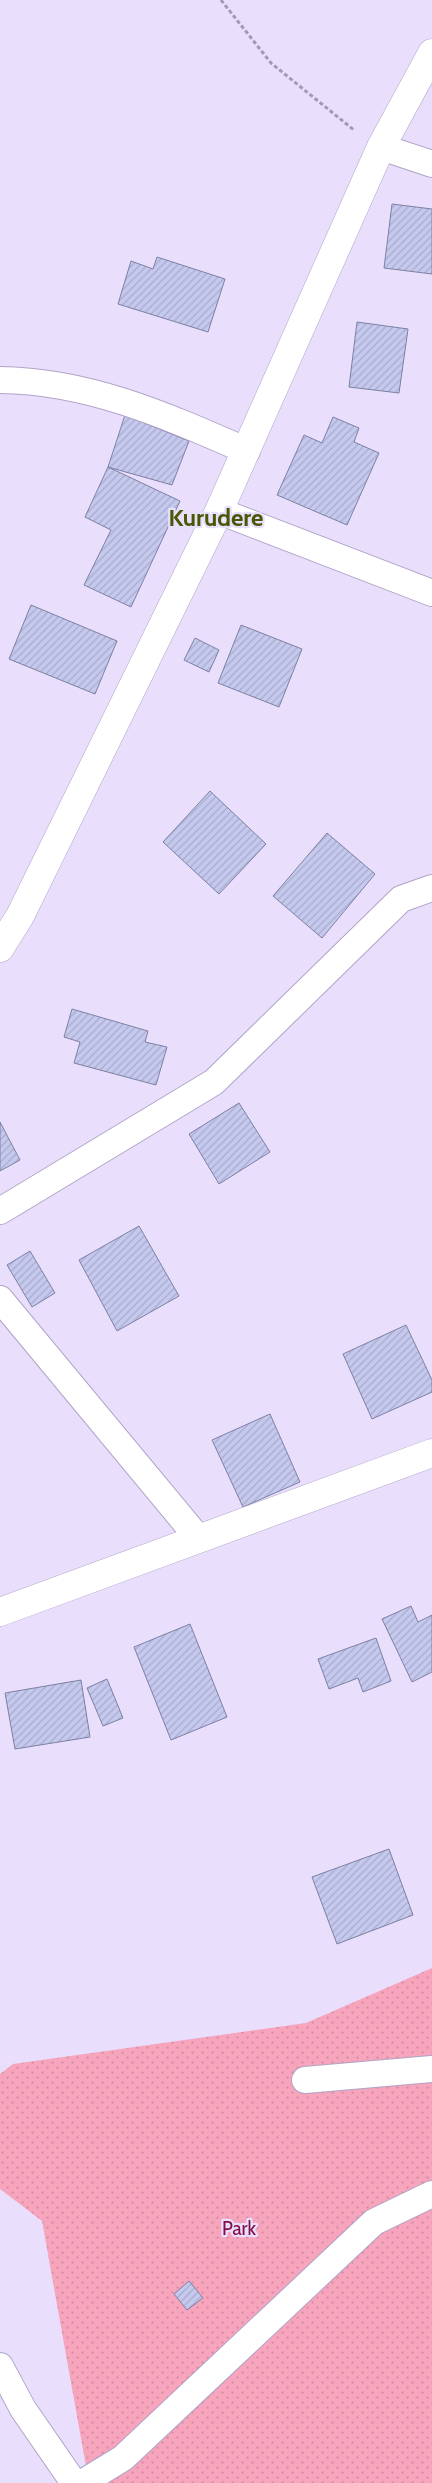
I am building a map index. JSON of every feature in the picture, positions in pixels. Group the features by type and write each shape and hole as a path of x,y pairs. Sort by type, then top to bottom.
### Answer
{"street":[{"path":"0,948 20,916 219,511 381,147 432,52"},
{"path":"381,147 432,164"},
{"path":"0,380 23,380 99,394 150,409 247,451"},
{"path":"219,511 432,592"},
{"path":"0,1211 214,1082 401,899 432,888"},
{"path":"0,1298 199,1539"},
{"path":"0,1612 432,1453"},
{"path":"306,2080 432,2068"},
{"path":"82,2483 123,2458 244,2342 374,2222 432,2194"},
{"path":"0,2366 23,2409 74,2483"}],"path":[{"path":"221,0 271,63 347,126 381,147"}],"green space":[{"name":"Park","path":"432,1968 432,2483 89,2483 42,2221 0,2189 0,2074 13,2064 306,2023"}],"building":[{"path":"392,204 432,209 432,274 384,268"},
{"path":"157,257 225,279 208,332 118,304 131,261 153,269"},
{"path":"357,322 408,329 399,393 349,387"},
{"path":"125,415 189,441 172,485 108,467"},
{"path":"333,417 359,428 354,442 379,453 347,525 277,495 304,435 322,443"},
{"path":"108,467 180,501 131,607 84,585 111,530 85,517"},
{"path":"31,605 117,641 95,694 9,659"},
{"path":"241,625 302,649 279,707 218,683"},
{"path":"195,638 219,650 209,672 184,660"},
{"path":"210,791 266,844 219,894 163,842"},
{"path":"327,833 375,874 322,938 273,896"},
{"path":"72,1009 148,1031 145,1042 167,1047 156,1085 74,1063 80,1042 64,1037"},
{"path":"239,1103 270,1152 219,1184 189,1134"},
{"path":"0,1122 20,1160 0,1171"},
{"path":"139,1226 179,1296 117,1331 79,1260"},
{"path":"30,1251 55,1293 32,1307 7,1265"},
{"path":"406,1325 432,1380 432,1392 372,1419 343,1354"},
{"path":"270,1414 300,1482 243,1507 212,1440"},
{"path":"411,1606 418,1622 432,1615 432,1672 412,1682 382,1619"},
{"path":"190,1624 227,1717 171,1740 134,1647"},
{"path":"376,1638 391,1681 363,1692 358,1678 329,1689 318,1659"},
{"path":"107,1679 123,1718 103,1726 87,1688"},
{"path":"81,1680 90,1737 15,1749 5,1693"},
{"path":"389,1849 413,1915 337,1944 312,1877"},
{"path":"189,2281 203,2298 187,2310 174,2294"}],"district":[{"name":"Kurudere","path":"216,517"}]}
